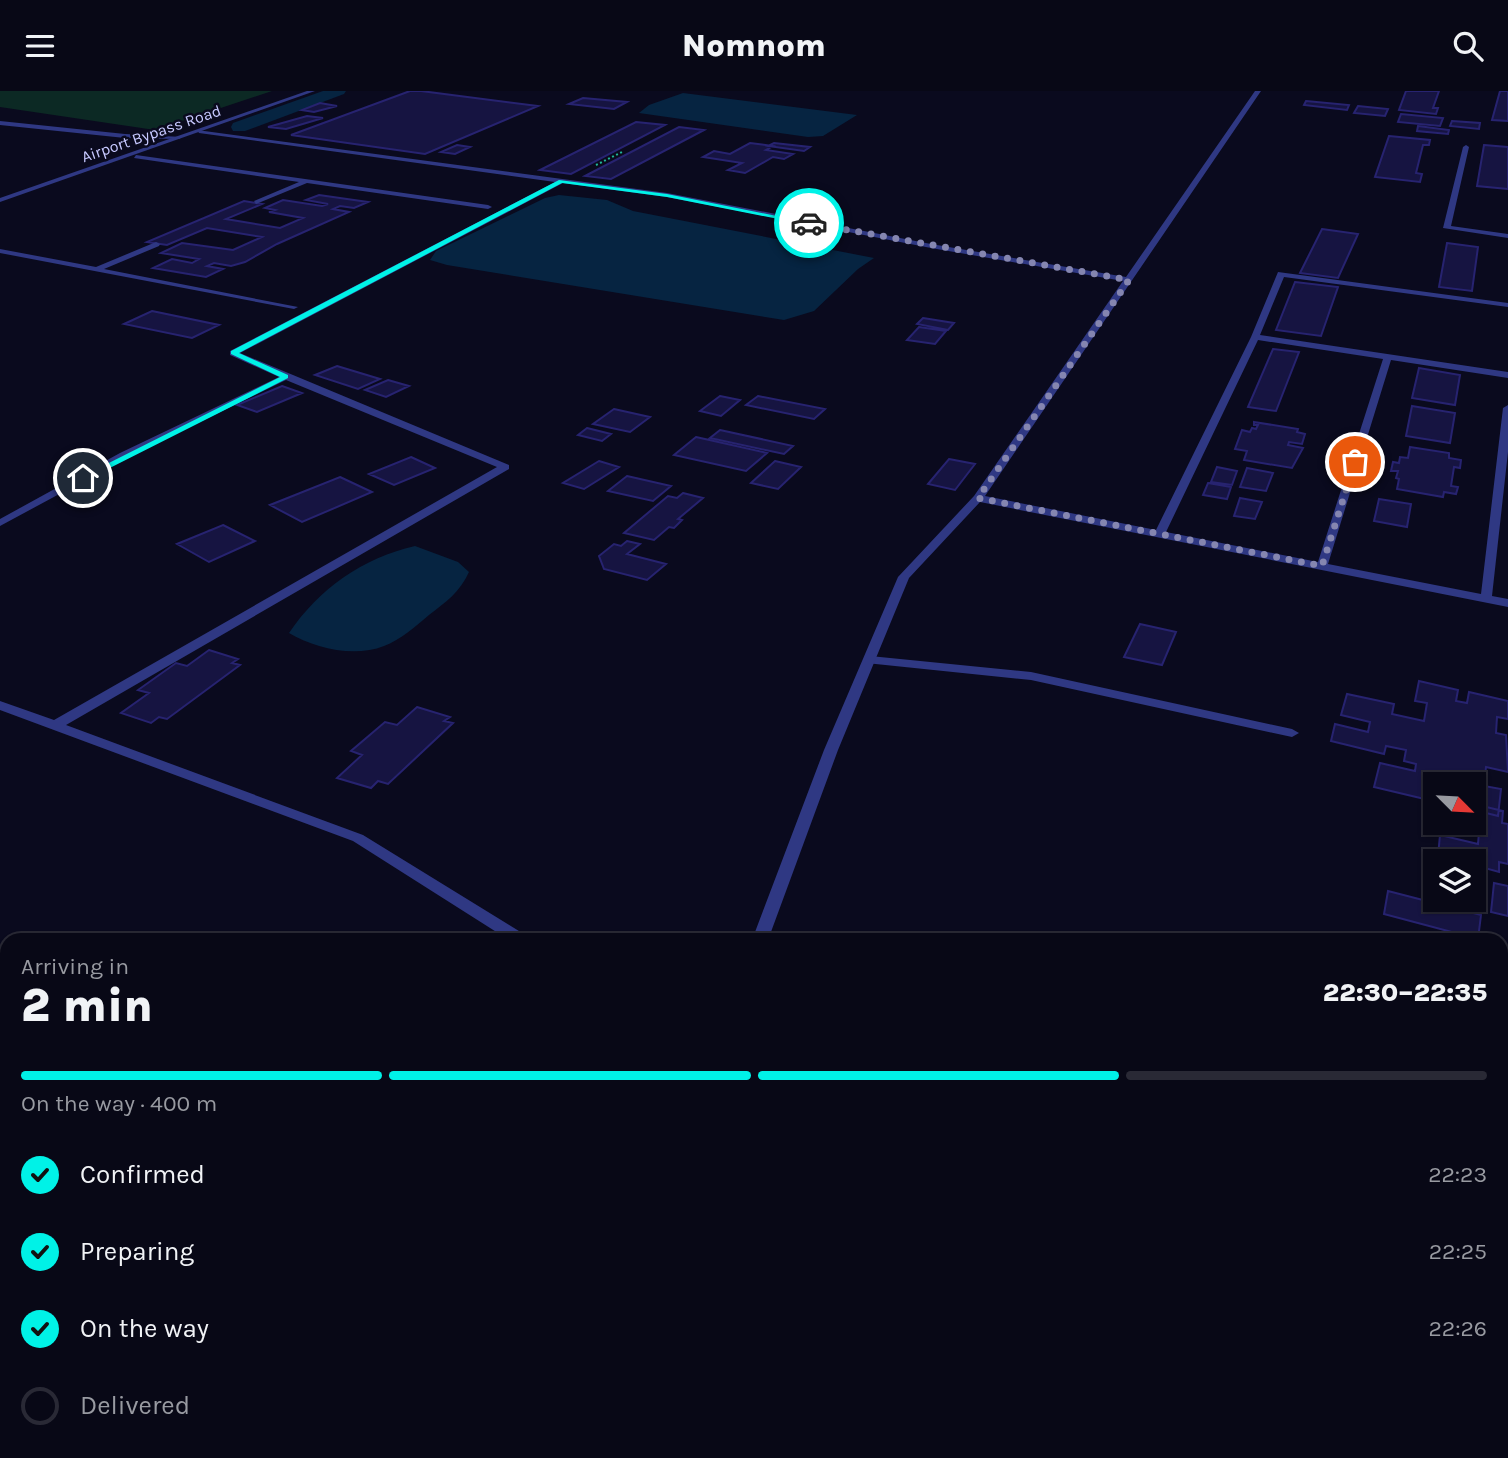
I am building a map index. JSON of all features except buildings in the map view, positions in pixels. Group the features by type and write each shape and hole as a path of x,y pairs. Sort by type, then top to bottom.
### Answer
{"street":[{"name":"Airport Bypass Road","path":"0,201 312,91"},
{"path":"763,933 831,751 904,577 978,498 1258,91"},
{"path":"0,123 125,136 180,137"},
{"path":"199,131 667,195 930,246 1129,280"},
{"path":"1466,148 1447,228 1508,236"},
{"path":"136,157 488,207"},
{"path":"256,202 306,181"},
{"path":"54,726 505,467 233,353 561,181"},
{"path":"98,268 156,244"},
{"path":"0,251 294,307"},
{"path":"1159,534 1255,337 1281,274 1508,305"},
{"path":"1255,337 1508,375"},
{"path":"1322,566 1388,357"},
{"path":"0,523 124,455 286,377"},
{"path":"1486,599 1508,408"},
{"path":"978,498 1508,603"},
{"path":"870,660 1031,675 1292,733"},
{"path":"0,705 358,838 510,933"}],"green space":[{"path":"0,91 272,91 155,130 0,107"}],"water":[{"path":"683,93 857,115 823,136 808,137 639,113 649,105"},
{"path":"559,195 607,200 633,211 874,258 858,269 814,311 784,320 430,260 436,251 545,198"},
{"path":"415,546 458,562 469,572 452,596 402,637 372,650 347,651 322,647 289,633 314,603 343,577 377,558"}],"waterway":[{"path":"239,127 338,91"}],"way so far":[{"path":"809,223 1129,280 978,498 1322,566 1355,462"}],"route":[{"path":"83,478 124,455 286,377 233,353 561,181 667,195 809,223"}]}
